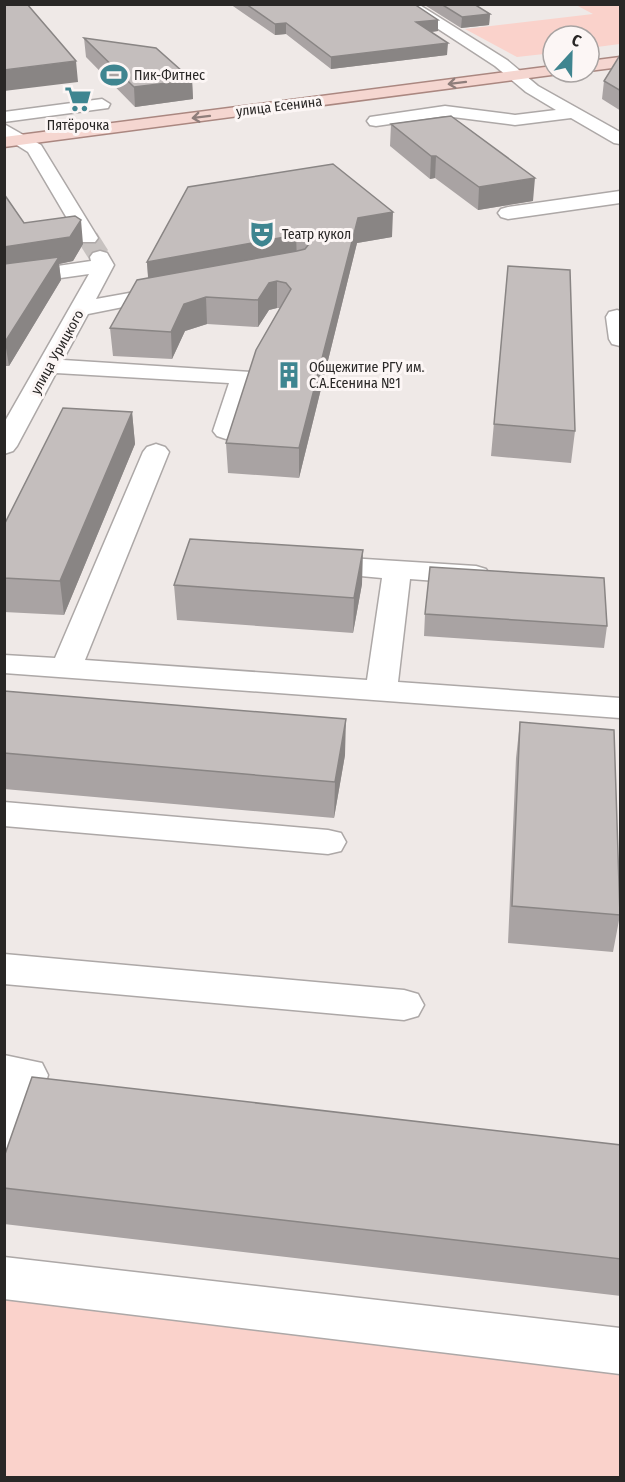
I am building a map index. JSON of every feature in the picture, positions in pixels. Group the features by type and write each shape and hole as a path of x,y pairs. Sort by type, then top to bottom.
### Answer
{"main road":[{"path":"601,64 621,62"},
{"name":"улица Есенина","path":"14,141 541,72"}],"street":[{"path":"407,4 501,63 572,113 621,139"},
{"path":"4,117 102,104"},
{"path":"376,121 445,111 515,120 572,113"},
{"path":"4,129 14,141 35,149 97,254 4,280"},
{"path":"508,213 621,197"},
{"name":"улица Урицкого","path":"4,446 80,309 97,254"},
{"path":"80,309 191,288"},
{"path":"617,316 621,339"},
{"path":"50,366 249,367 226,431"},
{"path":"66,668 156,452"},
{"path":"293,563 498,577"},
{"path":"381,691 397,570"},
{"path":"4,664 621,708"},
{"path":"4,814 328,842"},
{"path":"4,969 404,1005"},
{"path":"4,1072 27,1075 4,1148"},
{"path":"4,1278 621,1351"}],"shaded area":[{"path":"576,5 620,5 620,44 601,46 601,24 541,24 541,54 517,57 465,29 593,14"},
{"path":"4,1291 620,1362 620,1477 5,1477"}],"building":[{"path":"4,4 27,4 76,61 4,70"},
{"path":"246,4 414,4 438,20 416,22 448,43 331,57 286,23 275,24"},
{"path":"441,4 474,4 490,14 462,17"},
{"path":"84,38 156,48 192,80 134,87"},
{"path":"621,55 621,91 604,81"},
{"path":"451,116 535,178 479,187 436,156 431,156 391,124"},
{"path":"333,164 393,212 358,218 299,448 226,443 256,350 291,289 286,283 277,281 269,283 258,300 206,297 184,304 171,332 110,328 137,280 297,251 305,249 309,244 306,238 296,235 147,262 188,187"},
{"path":"4,194 24,223 75,216 81,220 70,237 4,247"},
{"path":"59,257 5,342 4,342 4,264"},
{"path":"508,266 570,270 575,431 494,424"},
{"path":"63,408 132,412 60,581 4,578 4,525"},
{"path":"190,539 363,550 354,598 174,585"},
{"path":"430,567 604,578 607,626 425,614"},
{"path":"4,691 346,719 335,782 4,753"},
{"path":"520,722 614,730 620,915 512,906"},
{"path":"32,1077 621,1145 621,1259 4,1188 4,1157"}],"tunnel":[{"path":"88,238 100,257"}],"place":[{"name":"Пик-Фитнес","path":"114,75"},
{"name":"Пятёрочка","path":"78,99"},
{"name":"Театр кукол","path":"262,234"},
{"name":"Общежитие РГУ им. С.А.Есенина №1","path":"289,375"}]}
